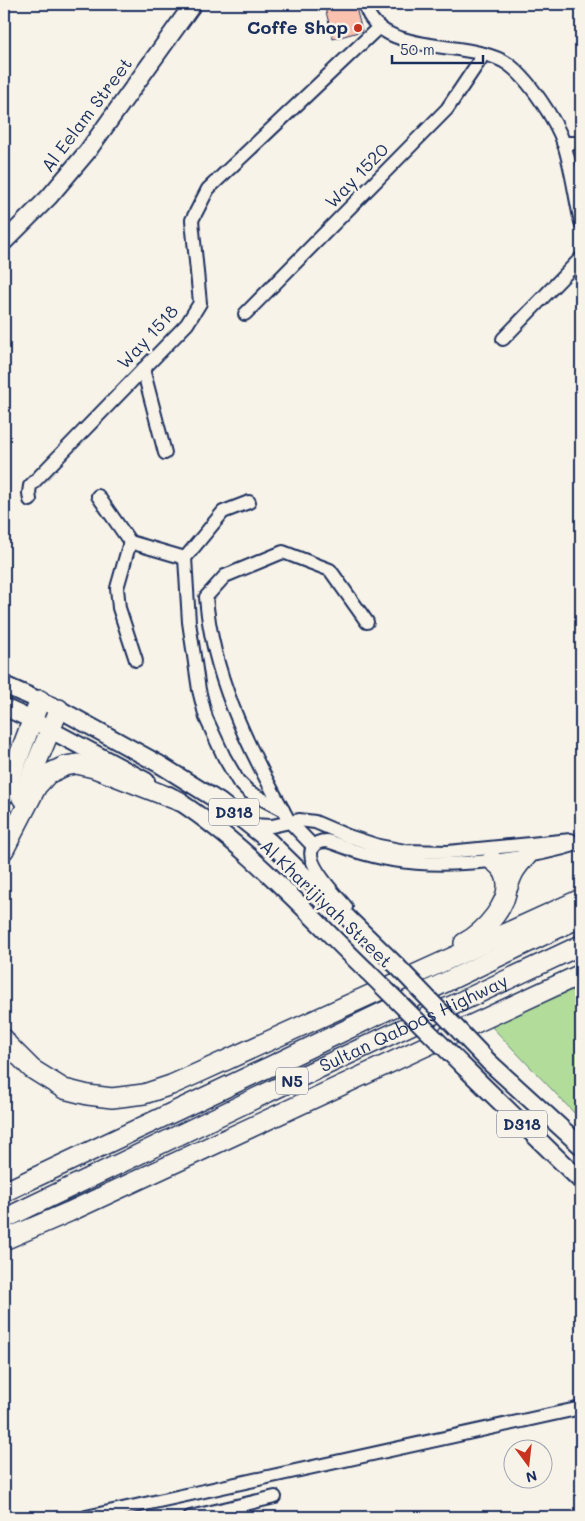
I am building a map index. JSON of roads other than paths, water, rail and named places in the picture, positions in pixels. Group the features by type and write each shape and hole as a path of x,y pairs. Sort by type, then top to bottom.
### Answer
{"highway":[{"path":"4,795 40,700"},
{"path":"4,849 28,779 59,709"},
{"path":"4,849 37,786 48,774 65,766 77,764 94,768 179,801"},
{"path":"379,991 423,963 475,937 492,920 502,904 512,873 517,864 527,856"},
{"path":"492,860 502,868 508,887"},
{"path":"4,1039 6,1044 32,1069 64,1089 112,1098 144,1094 172,1085 581,899"},
{"name":"Sultan Qaboos Highway","path":"4,1192 581,917"},
{"name":"Sultan Qaboos Highway","path":"4,1219 581,945"},
{"path":"4,1240 69,1212 581,974"}],"main road":[{"name":"Al Eelam Street","path":"4,242 49,197 87,152 193,4"},
{"name":"Al Kharijiyah Street","path":"4,685 59,709 159,764 220,802 250,825 269,841 377,946 489,1062 581,1146"},
{"name":"Al Kharijiyah Street","path":"4,707 152,784 179,801 236,845 581,1181"}],"street":[{"path":"365,4 367,11 379,27 399,39 484,54 508,64 524,79 545,106 563,143 581,222"},
{"name":"Way 1518","path":"30,500 28,493 30,486 187,324 200,304 192,220 208,189 379,27"},
{"name":"Way 1520","path":"245,314 447,109 484,54"},
{"path":"563,143 581,143"},
{"path":"503,339 581,258"},
{"path":"143,369 165,453"},
{"path":"98,496 130,542 186,558"},
{"path":"249,502 222,512 186,558 189,622 199,690 206,718 224,757 238,781 249,792 286,816 315,822 378,846 405,851 448,852 581,839"},
{"path":"130,542 117,588 119,608 136,660"},
{"path":"313,846 286,816 240,728 218,660 208,619 206,597 225,576 283,552 330,570 367,622"},
{"path":"250,825 272,826 286,816"},
{"path":"377,946 315,869 311,853 313,846 319,842 327,841 366,854 394,860 418,862 492,860 527,856 581,843"},
{"path":"527,856 539,848 563,841"},
{"path":"86,1517 581,1408"},
{"path":"190,1517 275,1497"}],"place":[{"name":"Coffe Shop","path":"358,28"}]}
